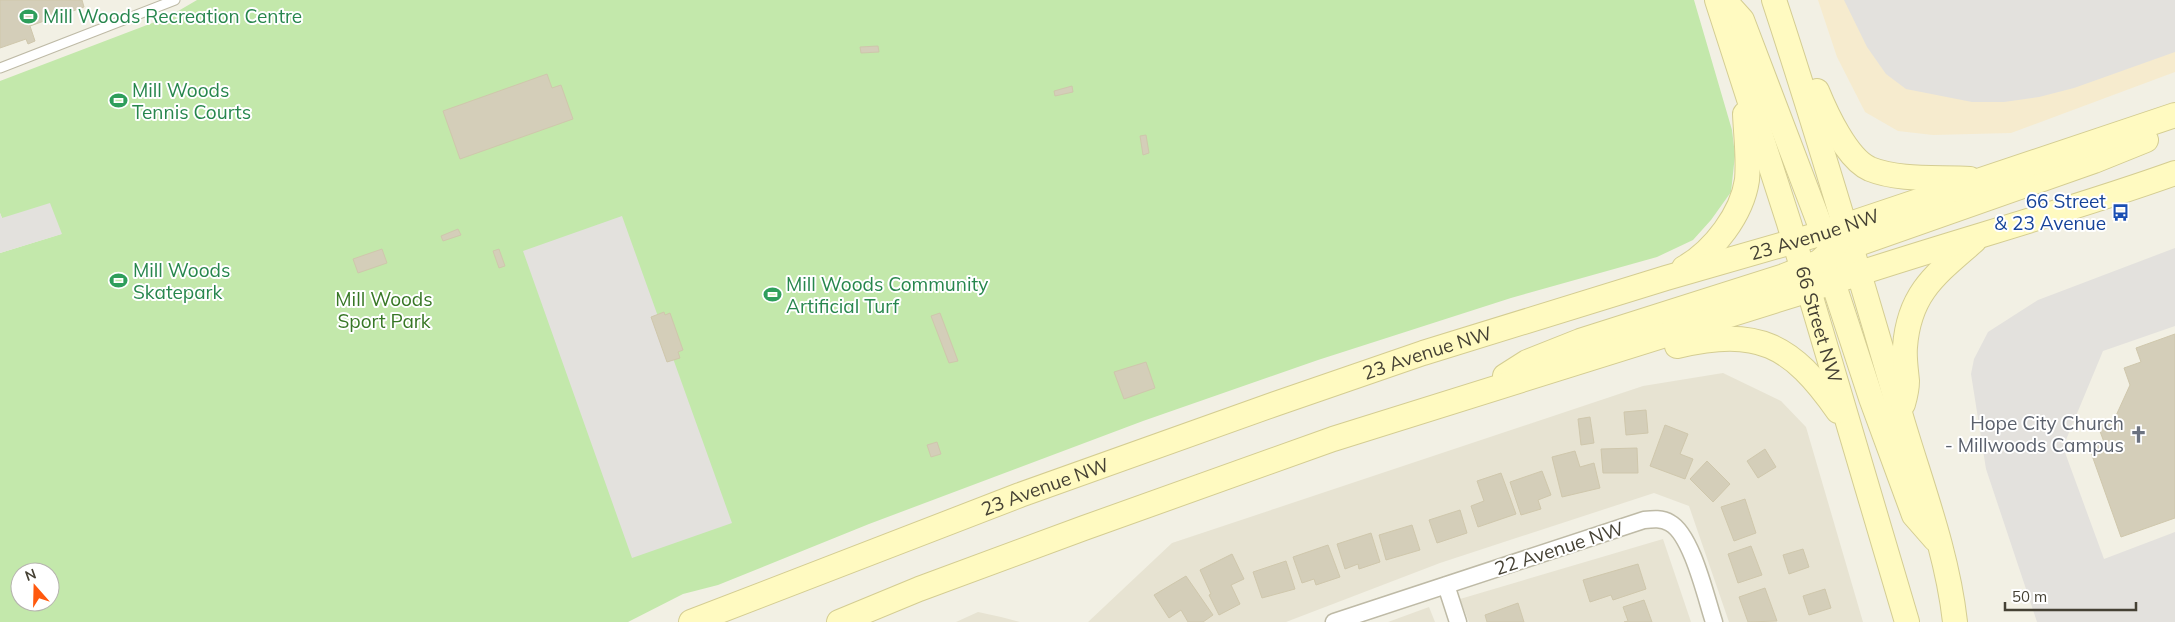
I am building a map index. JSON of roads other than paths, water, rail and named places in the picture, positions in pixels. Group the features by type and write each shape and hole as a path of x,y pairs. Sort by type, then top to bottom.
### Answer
{"main road":[{"name":"66 Street NW","path":"1717,0 1794,241 1860,272 1940,544 1951,586 1955,622"},
{"path":"1724,0 1742,20 1829,258 1871,398 1914,515 1940,544"},
{"name":"66 Street NW","path":"1774,0 1785,33 1829,258 1848,425 1892,565 1907,622"},
{"path":"1785,33 1814,85 1831,123 1848,149 1869,168 1898,176 1981,180"},
{"path":"1666,278 1702,256 1722,234 1743,195 1747,163 1744,88"},
{"name":"23 Avenue NW","path":"839,622 928,586 1334,439 1608,353 1829,258 1981,180 2175,115"},
{"path":"1479,394 1527,362 1580,341 1829,258 2094,161 2175,127"},
{"path":"1860,272 2123,192 2175,173"},
{"path":"1901,416 1907,384 1905,347 1912,308 1921,292 1936,275 1979,236"},
{"name":"23 Avenue NW","path":"691,622 1020,495 1275,404 1423,354 1666,278 1794,241"},
{"path":"1608,353 1672,347 1714,338 1762,342 1776,347 1814,378 1848,425"}],"street":[{"name":"22 Avenue NW","path":"1334,622 1644,520 1656,519 1672,524 1684,537 1690,549 1714,622"},
{"path":"1446,585 1458,622"}],"lane":[{"path":"0,68 174,0"}],"place":[{"name":"Mill Woods Recreation Centre","path":"29,16"},
{"name":"Mill Woods Tennis Courts","path":"118,101"},
{"name":"66 Street & 23 Avenue","path":"2120,212"},
{"name":"Mill Woods Skatepark","path":"119,281"},
{"name":"Mill Woods Community Artificial Turf","path":"772,295"},
{"name":"Hope City Church - Millwoods Campus","path":"2138,434"}],"park label":[{"name":"Mill Woods Sport Park","path":"384,310"}]}
